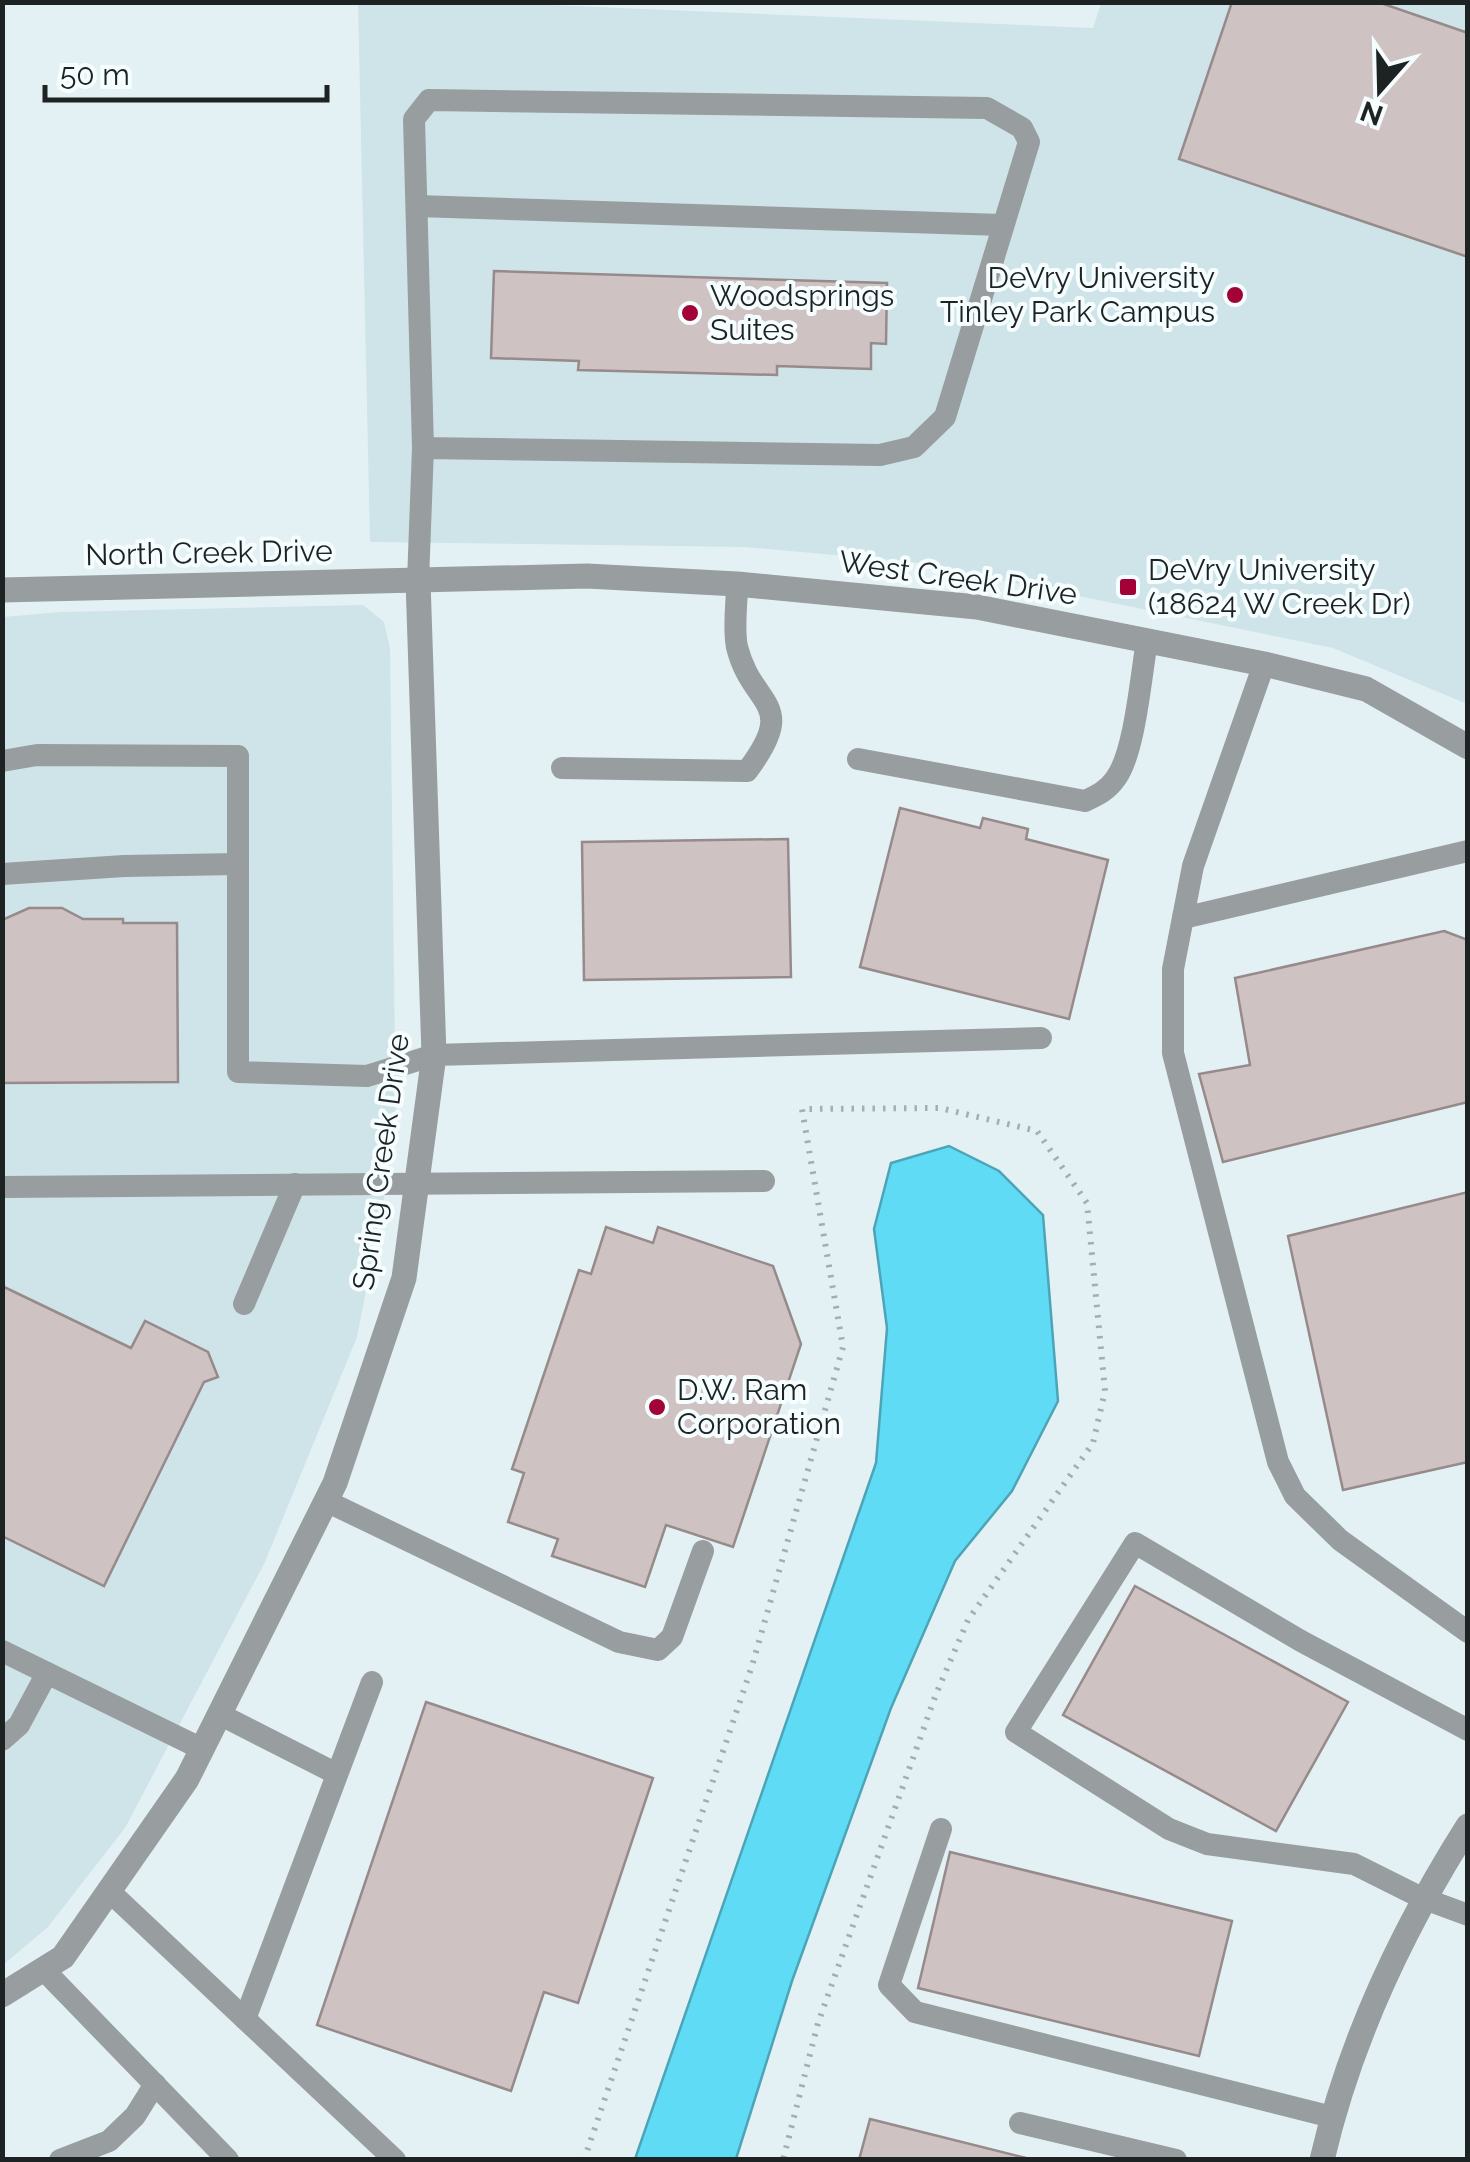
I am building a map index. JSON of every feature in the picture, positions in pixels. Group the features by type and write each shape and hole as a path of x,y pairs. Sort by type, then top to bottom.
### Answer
{"street":[{"name":"West Creek Drive","path":"418,580 587,576 737,584 977,608 1264,664 1366,689 1468,747"},
{"name":"North Creek Drive","path":"2,590 418,580"},
{"name":"Spring Creek Drive","path":"2,1995 62,1957 187,1779 326,1501 404,1278 434,1055 418,580"},
{"path":"1322,2160 1332,2117 1371,2004 1422,1898 1468,1826"}],"lane":[{"path":"418,580 423,448 414,119 429,100 987,108 1022,128 1028,142 945,417 914,447 880,455 423,448"},
{"path":"417,206 1002,224"},
{"path":"562,768 747,771 766,747 773,726 769,704 737,645 737,584"},
{"path":"858,759 1085,800 1102,794 1118,776 1130,740 1147,641"},
{"path":"1264,664 1193,866 1173,969 1173,1053 1278,1462 1295,1496 1340,1540 1468,1632"},
{"path":"2,761 37,755 238,756 238,1072 367,1076 434,1055 1041,1038"},
{"path":"1184,918 1468,851"},
{"path":"2,874 238,864"},
{"path":"2,1187 764,1181"},
{"path":"244,1304 296,1184"},
{"path":"326,1501 619,1642 658,1650 672,1638 703,1551"},
{"path":"1468,1730 1300,1640 1135,1544 1016,1732 1169,1829 1207,1844 1354,1864 1422,1898 1468,1915"},
{"path":"2,1651 202,1749"},
{"path":"2,1740 19,1726 47,1673"},
{"path":"245,2019 372,1682"},
{"path":"219,1714 337,1774"},
{"path":"941,1829 888,1985 915,2012 1332,2117"},
{"path":"108,1891 395,2160"},
{"path":"43,1969 228,2160"},
{"path":"60,2160 109,2141 134,2116 155,2084"},
{"path":"1020,2123 1176,2160"}],"path":[{"path":"584,2160 752,1666 844,1347 802,1109 940,1108 1037,1131 1088,1204 1105,1391 1094,1443 968,1620 936,1694 818,2023 783,2160"}],"shaded area":[{"path":"358,3 505,3 1093,28 1101,3 1467,3 1467,704 1333,648 912,562 744,547 370,542"},
{"path":"363,605 384,622 390,648 396,1137 357,1337 265,1562 125,1828 48,1927 3,1965 3,617 61,612"}],"water":[{"path":"949,1146 999,1171 1043,1215 1058,1401 1012,1491 955,1561 891,1708 792,1981 736,2159 635,2159 876,1463 887,1328 874,1229 891,1163"}],"building":[{"name":"DeVry University Tinley Park Campus","path":"1232,2 1378,2 1468,33 1468,257 1179,159"},
{"name":"Woodsprings Suites","path":"494,271 887,283 886,344 871,343 871,369 777,366 777,375 578,370 579,361 491,358"},
{"path":"900,808 980,828 983,818 1028,829 1026,839 1108,860 1069,1019 860,967"},
{"path":"788,839 791,977 584,980 582,842"},
{"path":"29,908 62,908 83,919 177,923 178,1082 2,1083 2,920"},
{"path":"1444,931 1468,940 1468,1102 1223,1162 1199,1074 1250,1065 1235,978"},
{"path":"1468,1192 1468,1462 1343,1490 1288,1236"},
{"name":"D.W. Ram Corporation","path":"606,1227 653,1243 658,1227 773,1266 801,1344 733,1547 666,1525 645,1587 552,1556 558,1539 508,1522 524,1473 512,1469 579,1270 591,1274"},
{"path":"2,1286 131,1348 145,1321 208,1352 218,1377 204,1382 104,1586 2,1536"},
{"path":"1135,1586 1348,1702 1276,1831 1063,1715"},
{"path":"426,1702 653,1778 578,2003 544,1992 511,2091 317,2025"},
{"path":"950,1852 1232,1921 1199,2056 918,1988"},
{"path":"870,2119 1034,2160 859,2160"}],"place":[{"name":"DeVry University Tinley Park Campus","path":"1235,295"},
{"name":"Woodsprings Suites","path":"690,313"},
{"name":"DeVry University (18624 W Creek Dr)","path":"1128,587"},
{"name":"D.W. Ram Corporation","path":"657,1407"}]}
